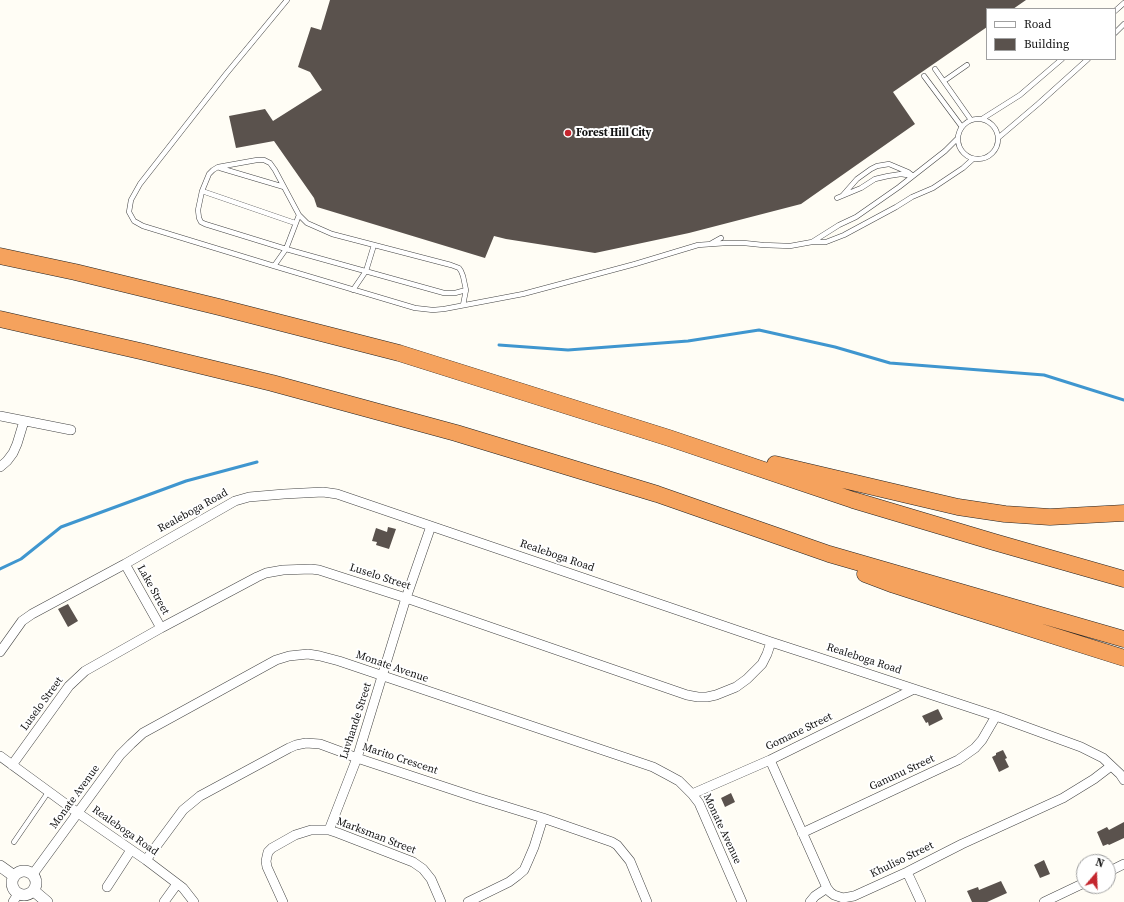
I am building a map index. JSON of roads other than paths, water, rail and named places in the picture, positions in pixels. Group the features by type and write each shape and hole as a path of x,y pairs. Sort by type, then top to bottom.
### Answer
{"highway":[{"path":"0,256 75,272 174,296 399,353 669,438 854,500 1124,579"},
{"path":"0,319 140,351 272,384 456,433 657,494 829,554 1124,639"},
{"path":"669,438 958,506 1005,514 1050,517 1124,513"},
{"path":"829,554 864,573 894,585 1124,658"}],"street":[{"path":"0,416 71,430"},
{"path":"0,467 13,453 24,421"},
{"name":"Realeboga Road","path":"0,652 16,628 26,618 235,502 249,497 313,492 331,493 771,642 996,716 1081,747 1103,758 1124,780"},
{"name":"Luvhande Street","path":"329,830 357,758 406,598 431,526"},
{"name":"Lake Street","path":"125,564 161,628"},
{"name":"Luselo Street","path":"12,765 69,686 85,671 161,628 257,577 266,573 283,570 319,570 406,598 687,695 698,697 707,698 716,695 736,687 747,680 762,664 771,642"},
{"name":"Monate Avenue","path":"33,874 120,755 143,734 276,660 300,654 320,656 653,767 679,781 699,803 742,902"},
{"name":"Gomane Street","path":"692,794 770,760 914,689"},
{"name":"Ganunu Street","path":"802,832 958,760 975,748 982,740 996,716"},
{"name":"Marito Crescent","path":"146,860 183,810 200,796 289,748 306,743 320,744 357,758 601,838 617,846 630,861 647,902"},
{"name":"Realeboga Road","path":"0,756 146,860 177,884 194,902"},
{"path":"770,760 827,888 810,902"},
{"name":"Khuliso Street","path":"827,888 834,895 843,898 854,896 907,872 962,844 1063,798 1094,779 1111,766"},
{"path":"468,902 509,882 524,870 534,847 543,818"},
{"name":"Marksman Street","path":"283,902 267,867 266,861 268,852 272,848 301,832 311,830 329,830 413,862 423,869 431,879 441,902"},
{"path":"107,887 131,850"},
{"path":"0,866 14,876"},
{"path":"23,871 33,874 37,883 34,891 25,896 16,898 12,882 14,876 23,871"},
{"path":"907,872 921,902"},
{"path":"164,902 177,884"},
{"path":"1044,902 1076,887"},
{"path":"34,891 47,902"}],"lane":[{"path":"287,0 226,74 140,184 131,200 129,212 134,221 143,226 415,308 444,309 523,294 635,264 698,245 726,243 790,246 812,242 826,242 844,235 933,188 963,168 972,159"},
{"path":"1116,10 1124,3"},
{"path":"1116,32 1124,24"},
{"path":"982,119 1020,95 1061,60"},
{"path":"998,138 1087,60"},
{"path":"944,81 967,65"},
{"path":"935,69 971,120"},
{"path":"924,76 962,127"},
{"path":"982,119 988,121 995,128 998,144 993,153 984,159 972,159 961,151 958,142 959,132 962,127 971,120 982,119"},
{"path":"812,242 839,225 856,217 900,187 945,151 958,138"},
{"path":"463,305 466,290 461,271 456,267 332,234 306,223 299,215 270,163 264,160 257,160 218,167 209,174 202,191 198,210 201,222 205,224 286,249 444,293 455,293 466,290"},
{"path":"843,195 857,179 877,166 889,164 908,172 913,176"},
{"path":"218,167 284,187"},
{"path":"837,198 861,188 876,179 901,174 913,176"},
{"path":"202,191 296,223"},
{"path":"274,266 286,249 299,215"},
{"path":"710,244 721,238"},
{"path":"353,290 366,271 374,245"},
{"path":"14,842 49,791"}],"waterway":[{"path":"499,345 568,350 688,341 759,330 835,347 890,363 1044,375 1124,400"},
{"path":"0,569 21,559 61,527 186,481 257,462"}],"place":[{"name":"Forest Hill City","path":"568,133"}]}
